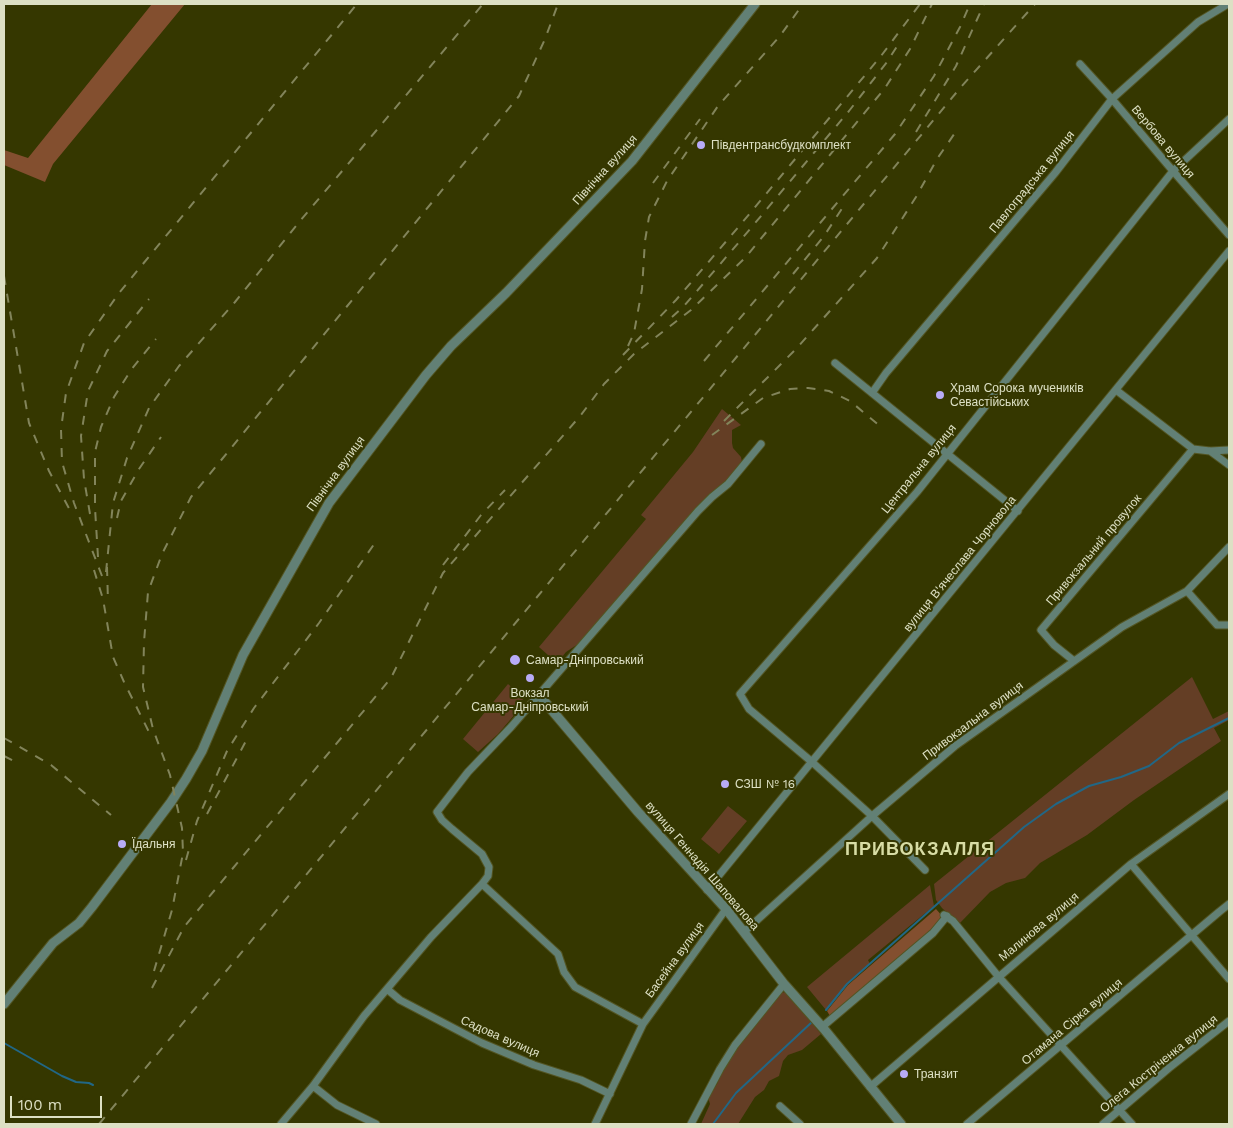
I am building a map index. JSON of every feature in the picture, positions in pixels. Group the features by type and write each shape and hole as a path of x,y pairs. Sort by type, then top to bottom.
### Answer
{"street":[{"name":"Північна вулиця","path":"4,1004 53,943 79,923 92,907 171,802 186,779 202,751 243,655 329,503 426,375 451,346 513,286 632,161 755,4"},
{"name":"Павлоградська вулиця","path":"872,393 886,373 1055,173 1112,99 1198,22 1228,4"},
{"name":"Вербова вулиця","path":"1080,64 1229,234"},
{"name":"Центральна вулиця","path":"812,762 749,710 740,694 917,492 1173,171 1229,119"},
{"name":"вулиця В'ячеслава Чорновола","path":"708,890 1229,251"},
{"path":"835,363 1018,511"},
{"path":"1116,390 1193,449 1210,451 1229,450"},
{"path":"281,1124 313,1086 364,1016 431,937 488,876 489,867 482,854 452,830 437,812 468,772 539,695 698,511 728,484 761,444"},
{"name":"Привокзальний провулок","path":"1074,661 1054,645 1041,630 1193,449"},
{"path":"1210,451 1229,465"},
{"name":"Привокзальна вулиця","path":"744,932 872,816 955,746 1122,627 1187,591 1229,547"},
{"path":"1187,591 1217,625 1229,625"},
{"name":"вулиця Геннадія Шаповалова","path":"539,695 638,812 726,909 784,984 823,1028 901,1124"},
{"path":"812,762 872,816 925,870"},
{"name":"Малинова вулиця","path":"870,1086 1131,864 1229,794"},
{"path":"1131,864 1229,979"},
{"path":"482,884 558,954 564,972 575,987 643,1024"},
{"name":"Отамана Сірка вулиця","path":"967,1124 1229,904"},
{"name":"Басейна вулиця","path":"595,1124 643,1024 726,909"},
{"path":"823,1028 933,933 945,916 953,921 998,976 1132,1124"},
{"path":"692,1124 720,1069 736,1045 784,984"},
{"name":"Садова вулиця","path":"387,989 400,1000 482,1044 534,1065 581,1080 610,1094"},
{"name":"Олега Костріченка вулиця","path":"1103,1124 1169,1068 1229,1021"},
{"path":"313,1086 337,1105 376,1124"},
{"path":"780,1106 800,1124"}],"shaded area":[{"path":"152,4 185,4 53,164 45,182 4,165 4,150 28,158"},
{"path":"722,409 741,425 732,430 732,443 742,462 730,478 711,494 581,642 566,652 557,663 539,647 646,519 641,515 693,452"},
{"path":"1192,677 1213,719 1229,711 1229,720 1214,728 1221,741 1134,800 1087,835 1040,863 1025,878 1006,883 990,892 959,924 942,908 936,900 934,884"},
{"path":"508,684 524,698 520,703 522,706 498,734 478,752 463,739"},
{"path":"728,806 747,821 719,854 701,839"},
{"path":"930,885 934,906 868,960 870,964 847,984 826,1010 807,987"},
{"path":"936,909 943,917 933,929 830,1016 827,1011 848,985"},
{"path":"782,992 787,993 821,1034 802,1050 788,1055 783,1061 779,1076 769,1081 764,1090 755,1097 738,1124 701,1124 710,1104 708,1097 717,1084 727,1062"}],"waterway":[{"path":"826,1010 847,984 1024,827 1056,804 1089,786 1121,777 1149,766 1179,743 1229,718"},
{"path":"713,1124 736,1093 812,1022"},
{"path":"4,1043 62,1076 76,1082 93,1085"}],"railway":[{"path":"102,576 74,503 62,462 61,429 66,393 84,343 119,293 357,4"},
{"path":"106,572 113,503 127,458 149,408 179,366 235,302 300,221 483,4"},
{"path":"154,971 172,910 183,853 182,828 170,775 153,729 143,687 148,592 162,554 191,497 519,96 545,39 558,4"},
{"path":"628,346 634,333 642,289 645,241 649,217 667,181 718,106 780,36 803,4"},
{"path":"623,355 676,300 741,224 881,56 920,4"},
{"path":"152,988 184,927 391,678 443,573 581,415 604,384 634,354 691,310 745,258 885,88 910,49 932,4"},
{"path":"704,361 895,134 934,76 970,4"},
{"path":"916,132 956,66 984,4"},
{"path":"99,1124 961,87 1035,4"},
{"path":"672,317 684,306 740,241 849,111 887,62 901,40"},
{"path":"653,183 700,119"},
{"path":"724,421 796,349 877,258 916,197 937,159 957,130"},
{"path":"793,274 824,236 845,204"},
{"path":"4,276 29,423 49,471 71,512"},
{"path":"90,514 84,479 81,436 88,391 107,351 149,299"},
{"path":"98,557 95,508 95,452 101,427 114,397 131,370 156,339"},
{"path":"712,435 763,398 790,389 808,388 829,391 850,401 880,426"},
{"path":"117,518 121,501 139,469 161,437"},
{"path":"443,565 481,515 505,490"},
{"path":"186,860 197,821 227,751 254,708 319,623 377,540"},
{"path":"107,567 108,602"},
{"path":"94,570 103,599 113,657 150,734"},
{"path":"4,738 51,765 111,815"},
{"path":"207,814 247,739"},
{"path":"4,756 18,763"}],"place":[{"name":"Південтрансбудкомплект","path":"701,145"},
{"name":"Храм Сорока мучеників Севастійських","path":"940,395"},
{"name":"Самар-Дніпровський","path":"515,660"},
{"name":"Вокзал Самар-Дніпровський","path":"530,678"},
{"name":"СЗШ № 16","path":"725,784"},
{"name":"Їдальня","path":"122,844"},
{"name":"Транзит","path":"904,1074"}],"district":[{"name":"ПРИВОКЗАЛЛЯ","path":"920,850"}]}
